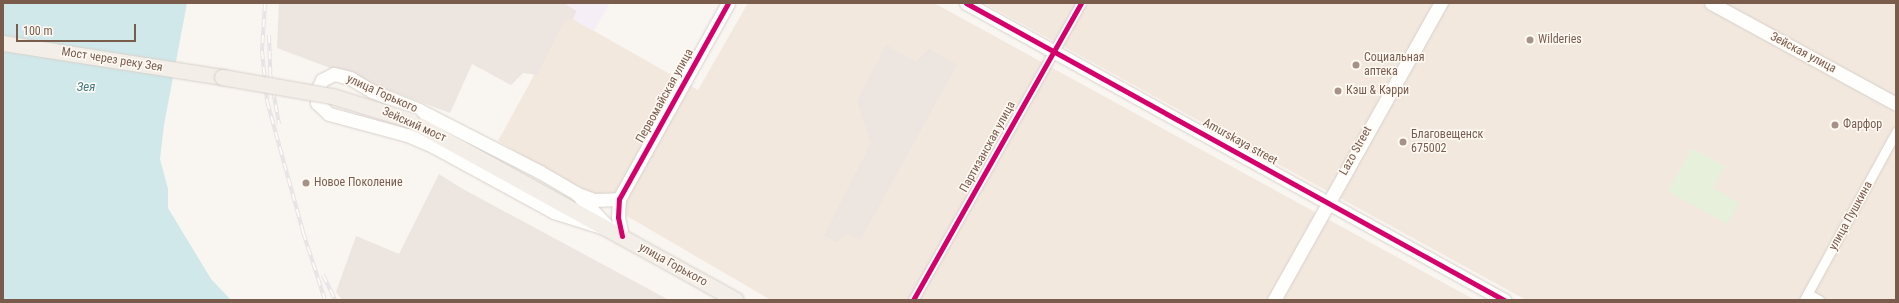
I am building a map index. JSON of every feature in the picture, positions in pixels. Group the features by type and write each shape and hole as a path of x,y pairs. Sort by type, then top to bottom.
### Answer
{"main road":[{"name":"Мост через реку Зея","path":"3,43 222,77"},
{"name":"Зейский мост","path":"222,77 332,96 410,120 617,233"},
{"name":"улица Горького","path":"617,233 736,300"}],"street":[{"name":"Первомайская улица","path":"619,199 728,3"},
{"name":"Amurskaya street","path":"966,3 1054,50 1504,300"},
{"name":"Партизанская улица","path":"913,300 1081,3"},
{"name":"Lazo Street","path":"1274,300 1441,3"},
{"name":"Зейская улица","path":"1711,3 1896,104"},
{"name":"улица Горького","path":"334,74 350,78 372,91 419,110 484,142 576,193 617,233 554,212 433,146 407,135 329,114 317,103 317,91 322,80 334,74"},
{"name":"улица Пушкина","path":"1806,297 1896,132"},
{"path":"576,193 594,200 619,199 617,233"},
{"path":"1806,297 1819,300"}],"shaded area":[{"path":"279,3 564,3 577,11 573,19 565,20 537,75 523,73 511,85 472,64 450,113 277,48"},
{"path":"564,3 610,3 594,31 573,19 577,11"},
{"path":"748,3 934,3 1475,300 771,300 498,141 565,19 573,19 698,90"},
{"path":"984,3 1896,3 1896,300 1526,300"},
{"path":"886,45 916,62 929,49 957,65 860,240 846,233 837,242 824,236 871,143 857,101"},
{"path":"439,174 461,188 669,300 342,300 336,292 356,236 399,254"}],"green space":[{"path":"1692,148 1725,166 1713,188 1739,203 1727,224 1668,191"}],"water":[{"name":"Зея","path":"3,3 187,3 164,125 160,159 168,189 168,208 211,279 231,300 3,300"}],"railway":[{"path":"265,3 262,51 267,101 303,232 325,300"},
{"path":"269,35 270,73 279,124"},
{"path":"323,275 335,300"}],"cycle path":[{"path":"622,236 618,217 619,199 728,3"},
{"path":"966,3 1504,300"},
{"path":"913,300 1081,3"}],"place":[{"name":"Wilderies","path":"1530,40"},
{"name":"Социальная аптека","path":"1356,65"},
{"name":"Кэш & Кэрри","path":"1338,91"},
{"name":"Фарфор","path":"1835,125"},
{"name":"Благовещенск 675002","path":"1403,142"},
{"name":"Новое Поколение","path":"306,183"}]}
